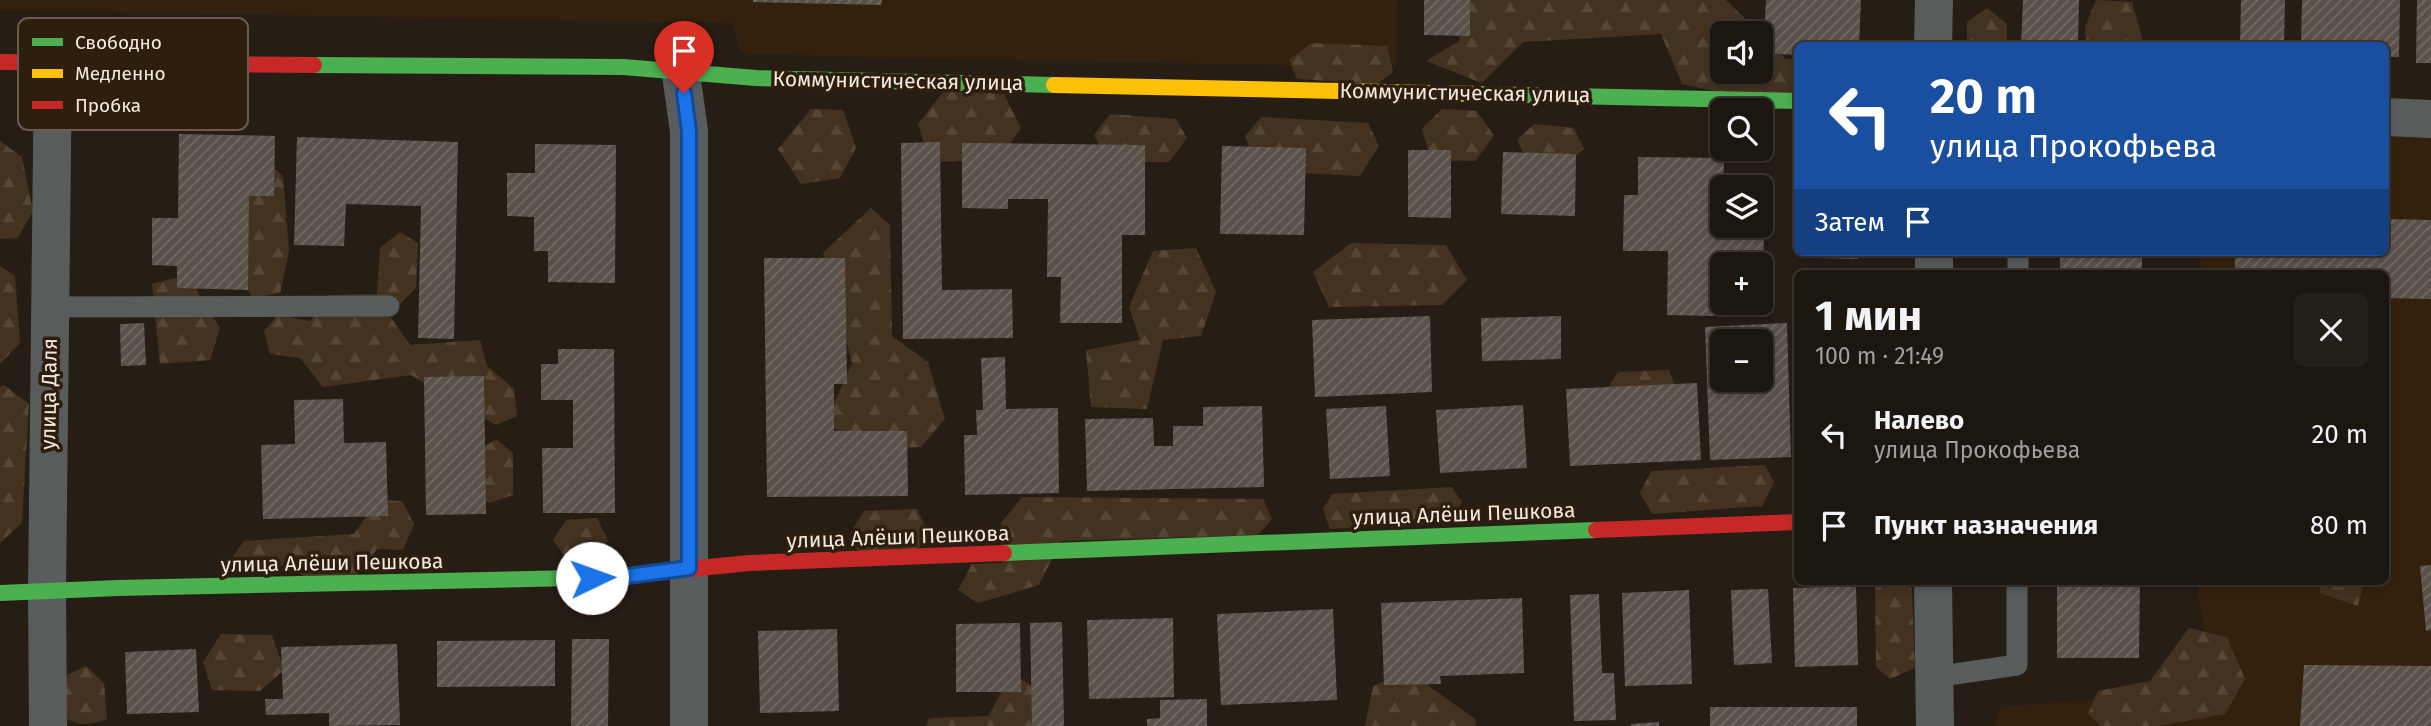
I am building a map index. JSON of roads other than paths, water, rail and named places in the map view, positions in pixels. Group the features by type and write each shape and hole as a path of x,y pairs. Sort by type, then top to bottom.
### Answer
{"street":[{"path":"1933,42 1934,0"},
{"name":"Коммунистическая улица","path":"0,62 18,62"},
{"name":"Коммунистическая улица","path":"248,64 623,67 681,74 756,78 1794,101"},
{"path":"681,74 689,131 689,726"},
{"path":"2389,117 2431,119"},
{"name":"улица Даля","path":"48,726 52,130"},
{"name":"улица Алёши Пешкова","path":"0,593 620,577 689,568 1794,522"},
{"path":"1933,585 1935,726"}],"lane":[{"path":"50,307 389,306"},
{"path":"1934,677 2017,665 2017,585"}]}
